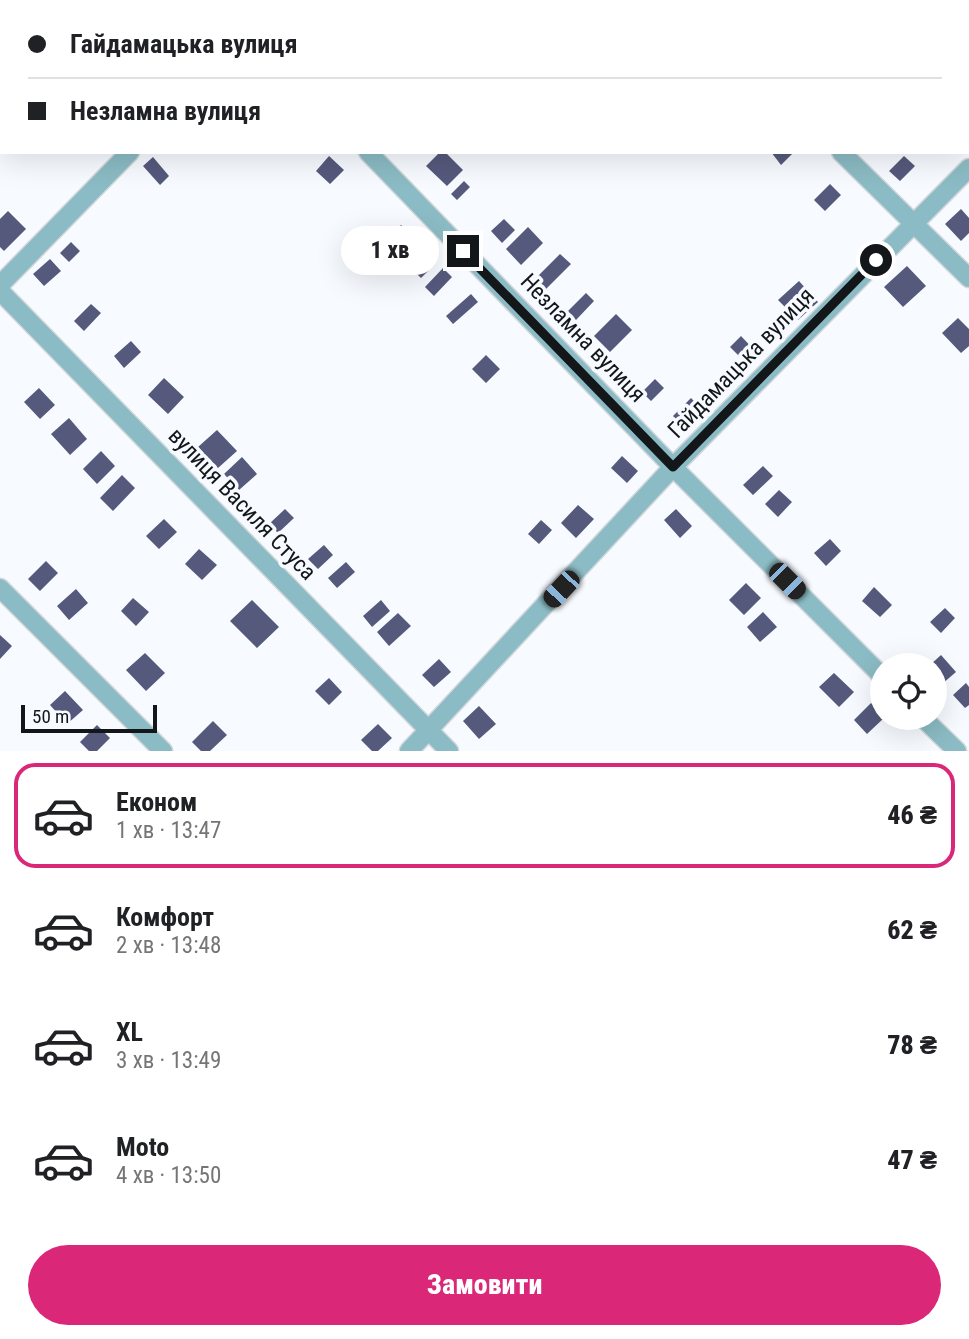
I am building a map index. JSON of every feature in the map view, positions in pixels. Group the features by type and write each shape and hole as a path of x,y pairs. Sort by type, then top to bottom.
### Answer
{"street":[{"path":"0,285 128,154"},
{"name":"Незламна вулиця","path":"370,154 673,467 870,664"},
{"path":"843,154 969,278"},
{"name":"Гайдамацька вулиця","path":"409,751 673,467 969,167"},
{"name":"вулиця Василя Стуса","path":"0,291 449,751"},
{"path":"0,588 163,751"},
{"path":"935,730 957,751"}],"building":[{"path":"438,154 447,154 463,170 447,186 426,166"},
{"path":"773,154 792,154 781,165"},
{"path":"329,156 344,170 330,184 316,171"},
{"path":"904,156 915,166 900,181 889,171"},
{"path":"153,157 169,176 160,185 143,166"},
{"path":"464,181 470,187 457,200 451,194"},
{"path":"830,184 841,195 825,211 814,200"},
{"path":"961,209 969,218 969,233 961,241 945,224"},
{"path":"8,211 26,229 4,251 0,247 0,219"},
{"path":"504,219 515,230 502,243 491,231"},
{"path":"401,225 416,239 399,256 385,242"},
{"path":"528,227 543,243 521,265 506,249"},
{"path":"71,242 80,251 69,262 60,253"},
{"path":"422,253 434,265 421,278 409,266"},
{"path":"560,254 571,264 546,289 536,278"},
{"path":"50,259 61,271 44,286 33,274"},
{"path":"907,266 926,286 903,307 884,287"},
{"path":"443,268 452,277 434,296 425,287"},
{"path":"799,281 818,302 798,320 778,300"},
{"path":"586,293 594,301 576,320 568,311"},
{"path":"471,294 478,302 453,324 446,316"},
{"path":"91,304 101,313 84,331 74,321"},
{"path":"616,314 632,330 610,352 594,336"},
{"path":"958,318 969,329 969,346 961,353 942,333"},
{"path":"741,336 759,355 748,365 730,347"},
{"path":"131,341 141,352 124,368 114,356"},
{"path":"486,355 500,369 486,383 472,369"},
{"path":"164,378 184,397 168,414 148,395"},
{"path":"655,379 664,388 651,401 642,392"},
{"path":"39,388 55,405 40,419 24,402"},
{"path":"691,398 704,411 685,429 673,416"},
{"path":"69,418 87,439 70,455 51,434"},
{"path":"217,430 237,451 218,468 198,447"},
{"path":"101,451 115,466 97,484 83,469"},
{"path":"622,456 638,471 627,483 611,468"},
{"path":"242,457 257,474 239,490 224,474"},
{"path":"763,466 773,476 753,495 743,485"},
{"path":"122,475 135,488 113,511 100,498"},
{"path":"779,490 792,502 778,517 765,504"},
{"path":"578,505 594,519 576,538 561,523"},
{"path":"285,509 294,518 278,533 269,524"},
{"path":"676,509 692,526 680,538 664,520"},
{"path":"164,519 177,532 159,549 146,536"},
{"path":"541,520 552,530 539,544 528,534"},
{"path":"830,539 841,551 826,566 814,553"},
{"path":"324,545 333,555 318,569 308,559"},
{"path":"199,549 217,565 202,580 185,564"},
{"path":"46,561 58,573 40,591 28,579"},
{"path":"346,562 355,572 337,588 328,578"},
{"path":"746,583 761,598 744,615 729,600"},
{"path":"874,587 892,605 880,617 862,601"},
{"path":"76,589 88,603 69,620 57,606"},
{"path":"133,598 149,612 136,626 121,611"},
{"path":"252,600 279,627 257,648 230,621"},
{"path":"381,600 390,611 372,627 363,616"},
{"path":"945,608 955,618 941,633 930,622"},
{"path":"763,612 777,627 760,642 747,627"},
{"path":"398,613 411,626 389,646 377,632"},
{"path":"0,635 12,646 0,659"},
{"path":"145,653 165,673 146,691 126,670"},
{"path":"439,659 451,672 434,687 422,675"},
{"path":"947,662 956,672 947,680"},
{"path":"834,673 854,692 839,707 819,687"},
{"path":"329,678 342,692 329,705 315,691"},
{"path":"966,683 969,687 969,705 965,708 953,695"},
{"path":"65,691 83,710 67,724 50,705"},
{"path":"870,704 871,730 867,734 854,720"},
{"path":"479,706 496,724 479,739 463,721"},
{"path":"213,721 227,735 210,751 201,751 192,742"},
{"path":"378,724 392,738 378,751 372,751 361,740"},
{"path":"97,725 110,738 97,751 89,751 80,742"}],"route":[{"path":"463,251 673,467 876,260"}]}
